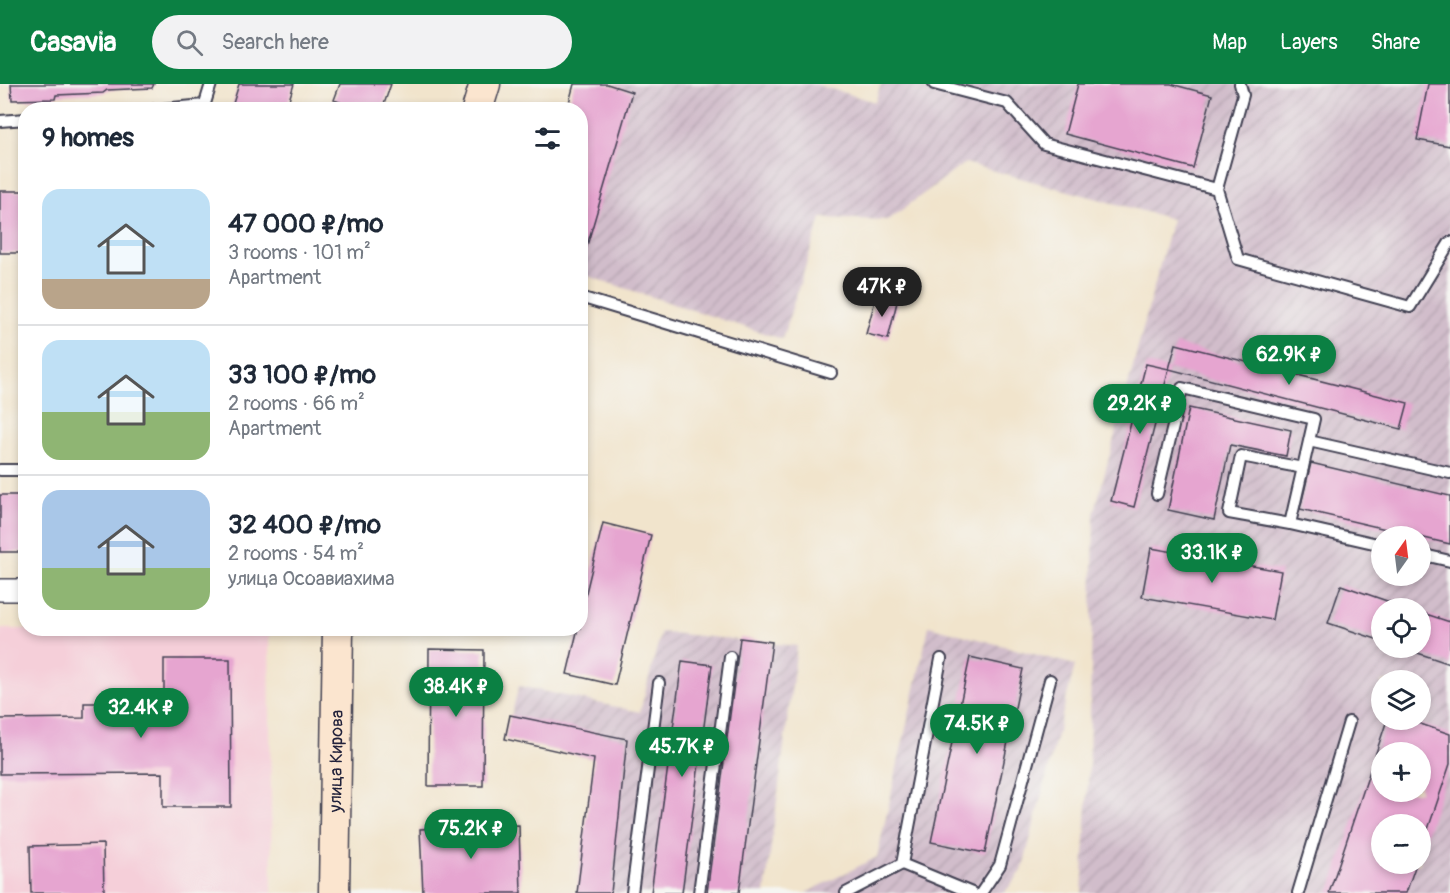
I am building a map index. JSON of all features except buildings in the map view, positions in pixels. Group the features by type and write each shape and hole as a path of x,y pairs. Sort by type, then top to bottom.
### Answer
{"main road":[{"path":"479,102 485,84"},
{"name":"улица Кирова","path":"334,893 338,636"}],"street":[{"path":"0,590 18,590"}],"lane":[{"path":"206,102 211,84"},
{"path":"934,84 1007,103 1044,144 1217,189"},
{"path":"1240,84 1243,95 1217,189 1238,259 1410,307 1450,242"},
{"path":"0,121 18,120"},
{"path":"588,299 831,373"},
{"path":"1157,494 1182,388 1314,419 1290,524"},
{"path":"1309,441 1450,473"},
{"path":"1303,468 1241,456 1229,513 1371,542"},
{"path":"0,470 18,470"},
{"path":"1431,557 1450,561"},
{"path":"699,893 730,657"},
{"path":"902,864 941,659"},
{"path":"981,893 1000,865 1050,680"},
{"path":"632,893 659,683"},
{"path":"1298,893 1349,722"},
{"path":"846,893 902,864 972,893"}],"shaded area":[{"path":"612,84 814,84 875,102 881,84 1450,84 1450,893 1082,893 1089,764 1094,514 1172,219 965,163 888,220 821,218 782,339 588,276 588,241 632,92"},
{"path":"929,626 1075,665 1022,871 1004,893 806,893 877,857"},
{"path":"0,629 18,629 18,636 269,636 272,893 0,893"},
{"path":"661,632 797,646 765,893 577,893 594,759 505,739 519,686 640,712"}]}
